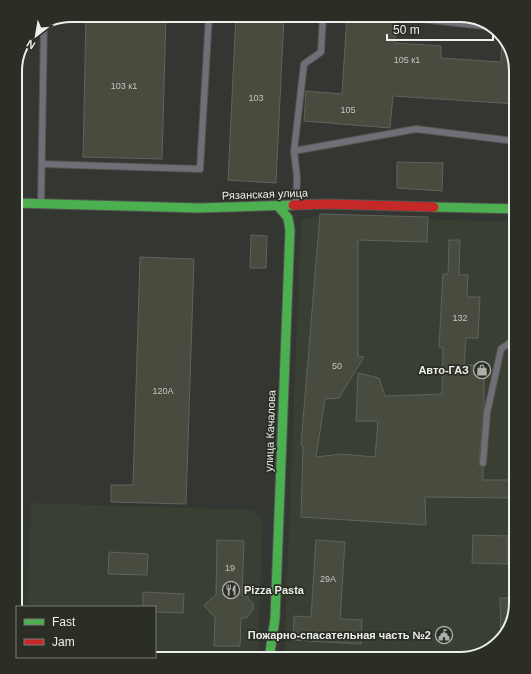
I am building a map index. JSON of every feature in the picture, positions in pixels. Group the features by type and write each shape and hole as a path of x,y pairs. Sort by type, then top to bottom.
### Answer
{"main road":[{"name":"Рязанская улица","path":"22,203 200,208 279,207 328,204 509,209"},
{"name":"улица Качалова","path":"270,652 275,619 290,230 288,218 279,207"}],"lane":[{"path":"42,164 200,169 209,22"},
{"path":"296,205 297,177 294,152 304,64 321,52 323,22"},
{"path":"452,22 476,25"},
{"path":"41,204 44,30"},
{"path":"294,152 416,129 509,139"},
{"path":"483,463 487,413 501,349 509,343"}],"shaded area":[{"path":"318,216 509,222 509,603 508,613 501,630 492,640 479,648 467,652 284,652 301,220"},
{"path":"31,503 253,510 263,520 257,652 156,652 156,606 27,606"}],"building":[{"path":"86,22 166,22 162,159 83,157"},
{"path":"236,22 284,22 276,183 228,180"},
{"path":"347,22 396,22 395,43 441,46 441,58 501,62 502,45 509,64 509,104 393,96 390,128 304,121 306,91 342,94"},
{"path":"397,162 443,163 442,191 397,188"},
{"path":"320,214 428,217 427,242 358,240 358,356 364,357 339,398 325,399 316,457 341,454 375,457 378,421 356,421 358,373 379,378 385,396 442,394 443,348 439,347 443,274 448,274 449,240 460,240 459,275 468,275 467,297 480,297 478,338 466,338 464,365 484,365 484,406 479,465 483,467 483,480 509,480 509,498 425,497 426,525 301,517 303,446 301,445"},
{"path":"251,235 267,236 266,268 250,268"},
{"path":"140,257 194,259 186,504 111,502 111,485 133,485"},
{"path":"473,535 508,536 508,564 472,563"},
{"path":"217,540 244,541 242,595 248,596 248,599 253,603 253,610 246,618 241,618 240,646 214,646 215,618 204,605 216,595"},
{"path":"316,540 345,542 340,619 362,620 361,644 293,640 294,616 311,617"},
{"path":"109,552 148,554 147,575 108,574"},
{"path":"143,592 184,594 183,613 156,612 156,606 143,606"},
{"path":"500,598 509,598 508,613 501,630"}],"traffic: fast":[{"path":"22,203 199,208 293,205"},
{"path":"270,652 275,619 290,230 288,218 279,207"},
{"path":"434,207 509,209"}],"traffic: jam":[{"path":"293,205 328,204 434,207"}],"place":[{"name":"Авто-ГАЗ","path":"482,370"},
{"name":"Pizza Pasta","path":"231,590"},
{"name":"Пожарно-спасательная часть №2","path":"444,635"}]}
